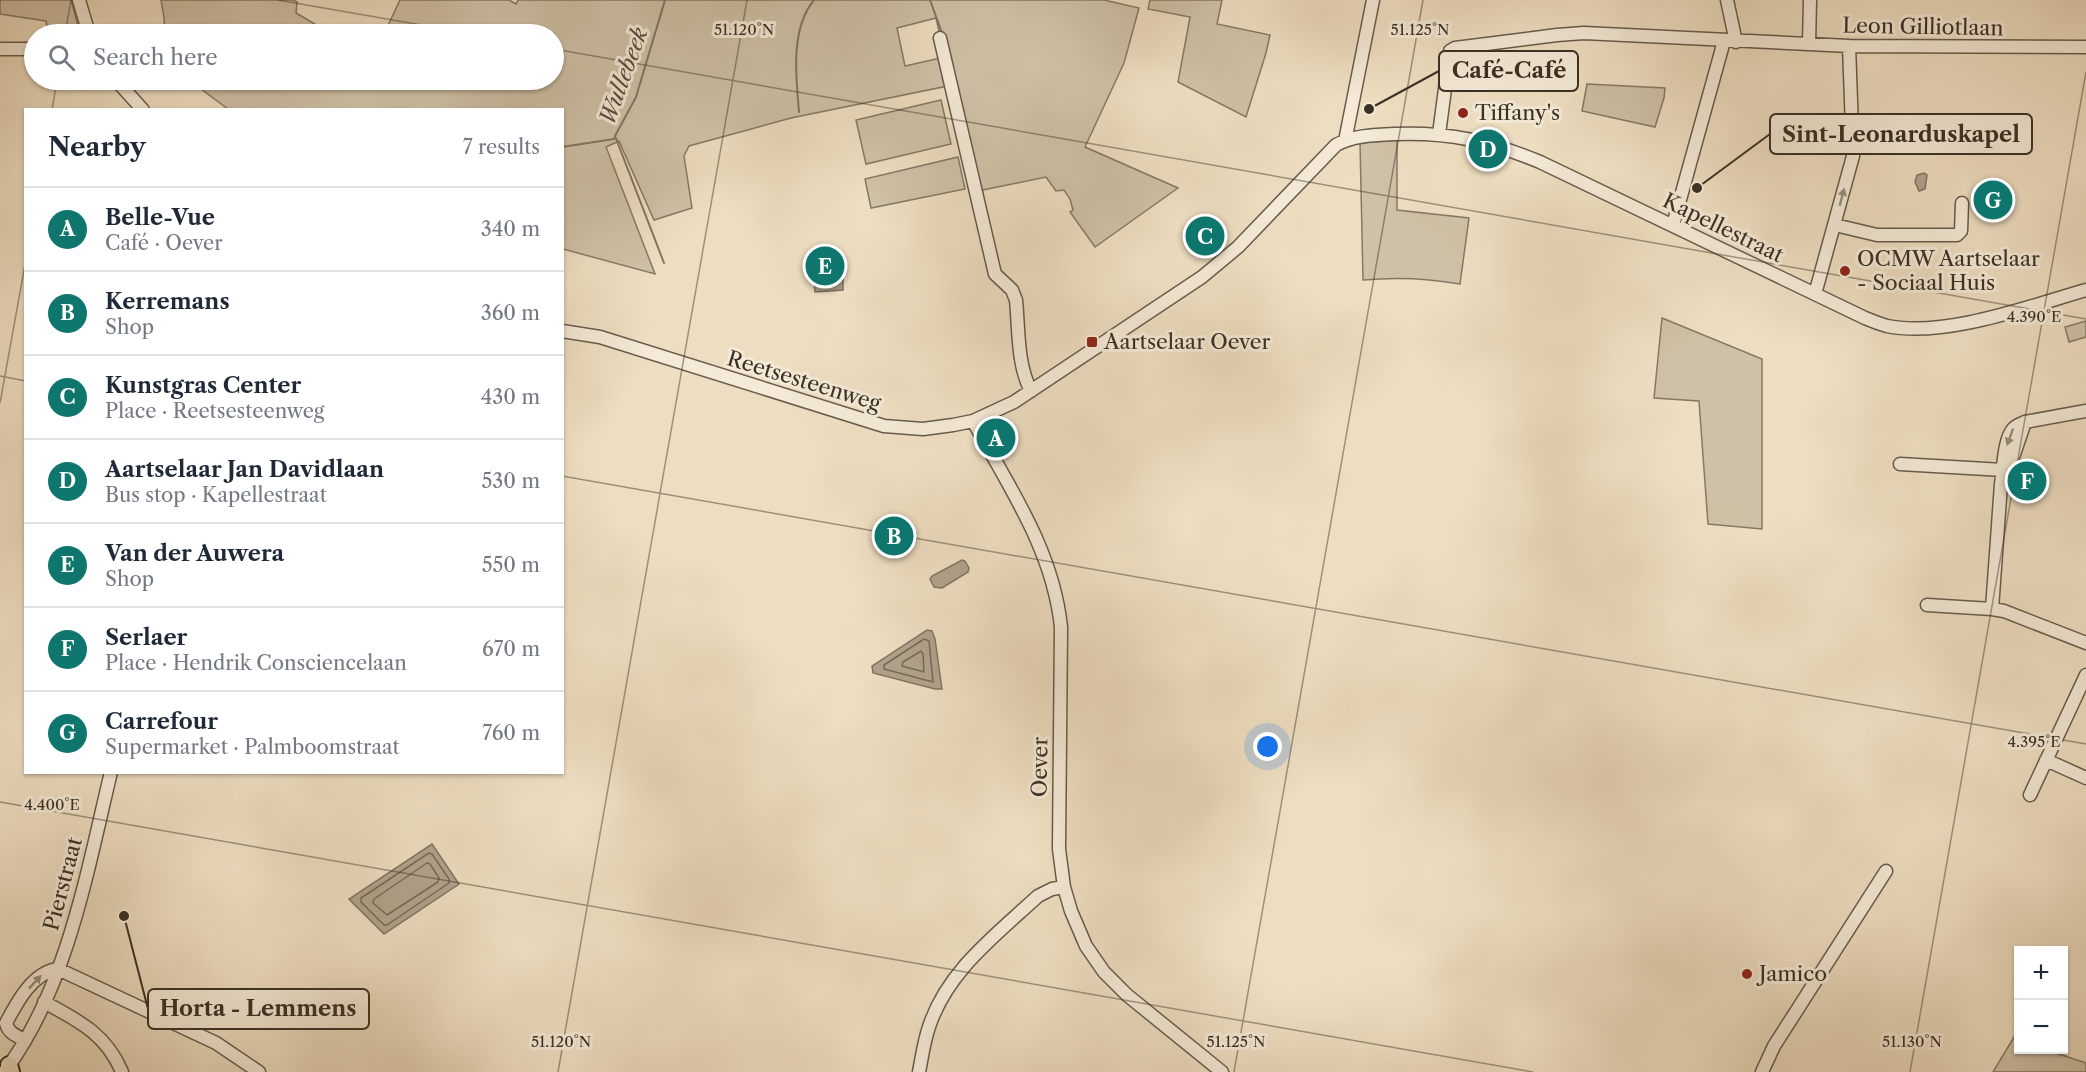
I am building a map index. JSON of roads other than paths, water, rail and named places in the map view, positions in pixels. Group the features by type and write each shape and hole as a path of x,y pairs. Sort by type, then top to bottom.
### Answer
{"street":[{"path":"79,0 86,24"},
{"path":"1345,141 1373,0"},
{"path":"1673,225 1730,42 1727,0"},
{"path":"1809,44 1810,0"},
{"name":"Leon Gilliotlaan","path":"1439,134 1448,58 1450,51 1455,48 1584,33 1730,42 1849,46 2086,47"},
{"path":"940,38 996,274 1012,290 1016,300 1021,365 1031,392"},
{"path":"1815,294 1853,156 1849,46"},
{"path":"0,50 24,50"},
{"path":"125,90 141,108"},
{"name":"Kapellestraat","path":"1345,141 1380,135 1439,134 1460,136 1517,152 1865,318 1887,326 1917,328 1965,323 2086,290"},
{"name":"Reetsesteenweg","path":"564,331 600,337 862,421 884,426 923,429 973,421 1031,392 1202,277 1238,247 1329,151 1345,141"},
{"path":"1835,225 1877,235 1957,235 1960,231 1962,203"},
{"path":"1992,609 2003,471 2011,463 2025,423 2086,411"},
{"name":"Oever","path":"973,421 1039,541 1057,594 1061,627 1059,849 1064,887 1078,928 1086,946 1104,972 1127,996 1222,1072"},
{"path":"1900,464 2003,471"},
{"path":"1927,605 2004,611 2086,643"},
{"path":"2030,795 2086,675"},
{"path":"2046,760 2086,778"},
{"name":"Pierstraat","path":"8,1070 44,1002 58,969 74,921 111,774"},
{"path":"1762,1072 1780,1037 1886,871"},
{"path":"919,1072 929,1026 944,994 967,962 1038,896 1052,889 1064,887"},
{"path":"24,1040 7,1028 6,1023 33,981 42,974 58,969 216,1043 260,1072"},
{"path":"44,1002 86,1025 102,1039 115,1055 122,1072"}],"water":[{"path":"1924,173 1927,175 1925,189 1919,191 1915,182 1917,175"},
{"path":"843,278 843,290 815,292 814,279"},
{"path":"962,560 969,568 968,572 942,588 934,587 930,579 932,576"},
{"path":"927,630 932,631 935,639 942,689 873,673 872,666"},
{"path":"432,844 459,884 384,934 349,899"}],"waterway":[{"name":"Wullebeek","path":"664,263 615,136 636,97 665,0"},
{"path":"799,112 796,69 798,39 806,12 814,0"},
{"path":"930,0 942,33"},
{"path":"564,147 615,137"}],"place":[{"name":"Café-Café","path":"1369,109"},
{"name":"Tiffany's","path":"1463,113"},
{"name":"Aartselaar Jan Davidlaan","path":"1488,149"},
{"name":"Sint-Leonarduskapel","path":"1697,188"},
{"name":"Carrefour","path":"1993,200"},
{"name":"Kunstgras Center","path":"1205,236"},
{"name":"Van der Auwera","path":"825,266"},
{"name":"OCMW Aartselaar - Sociaal Huis","path":"1845,271"},
{"name":"Aartselaar Oever","path":"1092,342"},
{"name":"Belle-Vue","path":"996,438"},
{"name":"Serlaer","path":"2027,481"},
{"name":"Kerremans","path":"894,536"},
{"name":"Horta - Lemmens","path":"124,916"},
{"name":"Jamico","path":"1747,974"}]}
